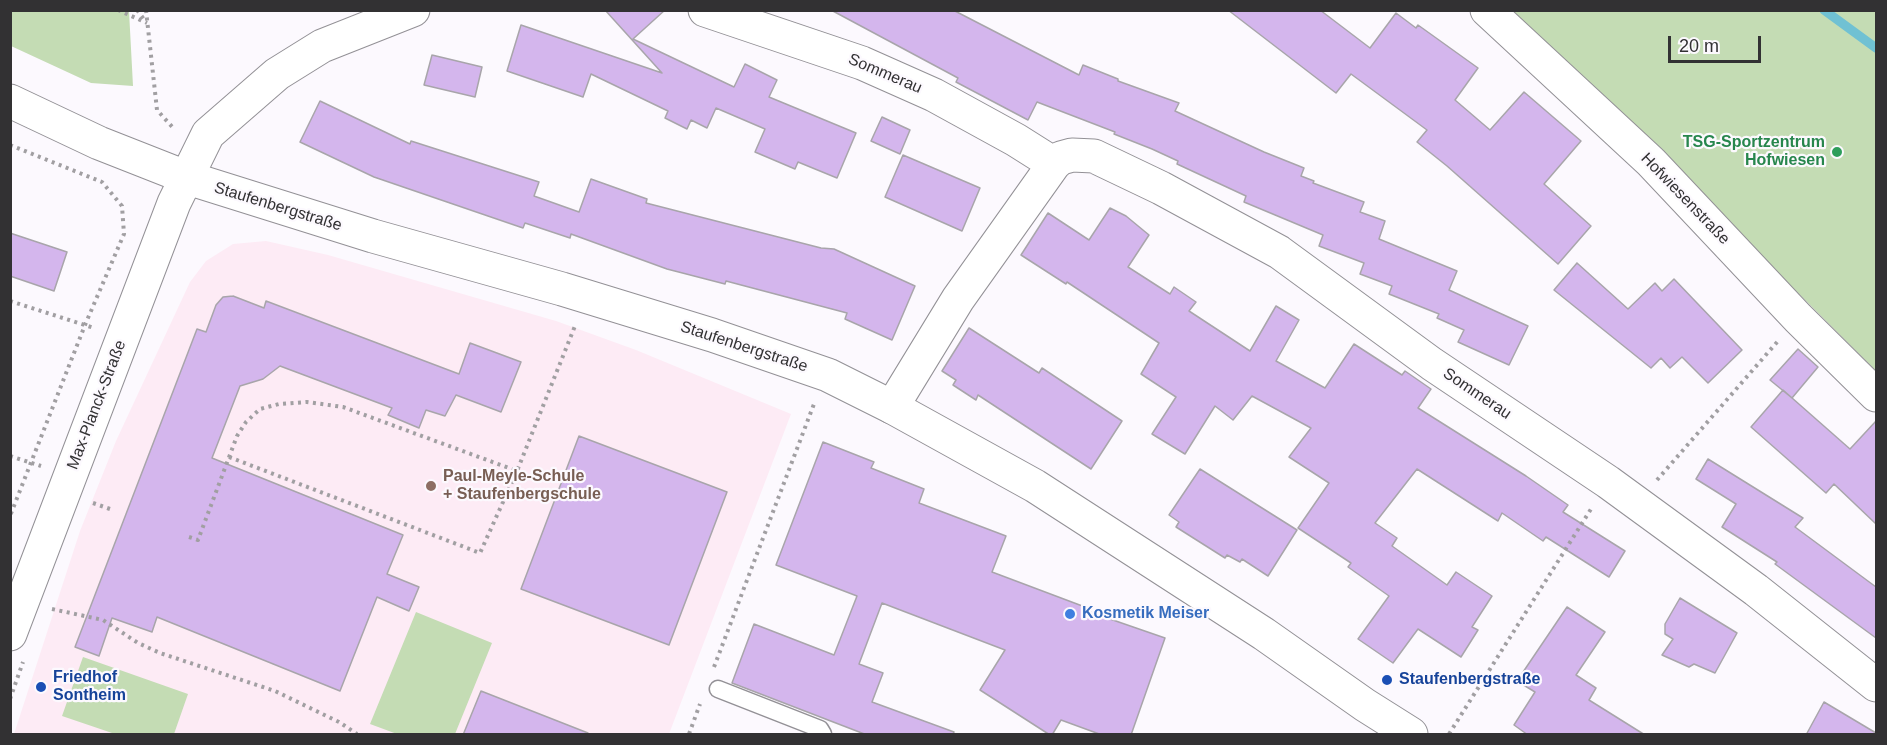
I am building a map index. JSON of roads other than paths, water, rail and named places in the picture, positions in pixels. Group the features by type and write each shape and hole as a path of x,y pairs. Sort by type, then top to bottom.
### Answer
{"street":[{"path":"193,166 208,134 277,74 322,46 413,10"},
{"name":"Sommerau","path":"705,10 862,63 924,90 1016,140 1054,164 1061,158 1072,155 1094,156 1161,188 1279,252 1432,364 1608,482 1756,590 1876,685"},
{"name":"Hofwiesenstraße","path":"1487,10 1651,162 1798,318 1876,395"},
{"name":"Staufenbergstraße","path":"10,101 99,143 193,166 373,236 586,296 712,335 828,375 892,407 1035,486 1264,634 1411,735"},
{"path":"892,407 958,299 1054,164"},
{"name":"Max-Planck-Straße","path":"18,643 24,601 41,550 174,203 193,166"}],"lane":[{"path":"718,689 820,729 823,735"}],"waterway":[{"path":"1824,10 1876,48"}],"place":[{"name":"TSG-Sportzentrum Hofwiesen","path":"1837,152"},
{"name":"Paul-Meyle-Schule + Staufenbergschule","path":"431,486"},
{"name":"Kosmetik Meiser","path":"1070,614"},
{"name":"Staufenbergstraße","path":"1387,680"},
{"name":"Friedhof Sontheim","path":"41,687"}]}
